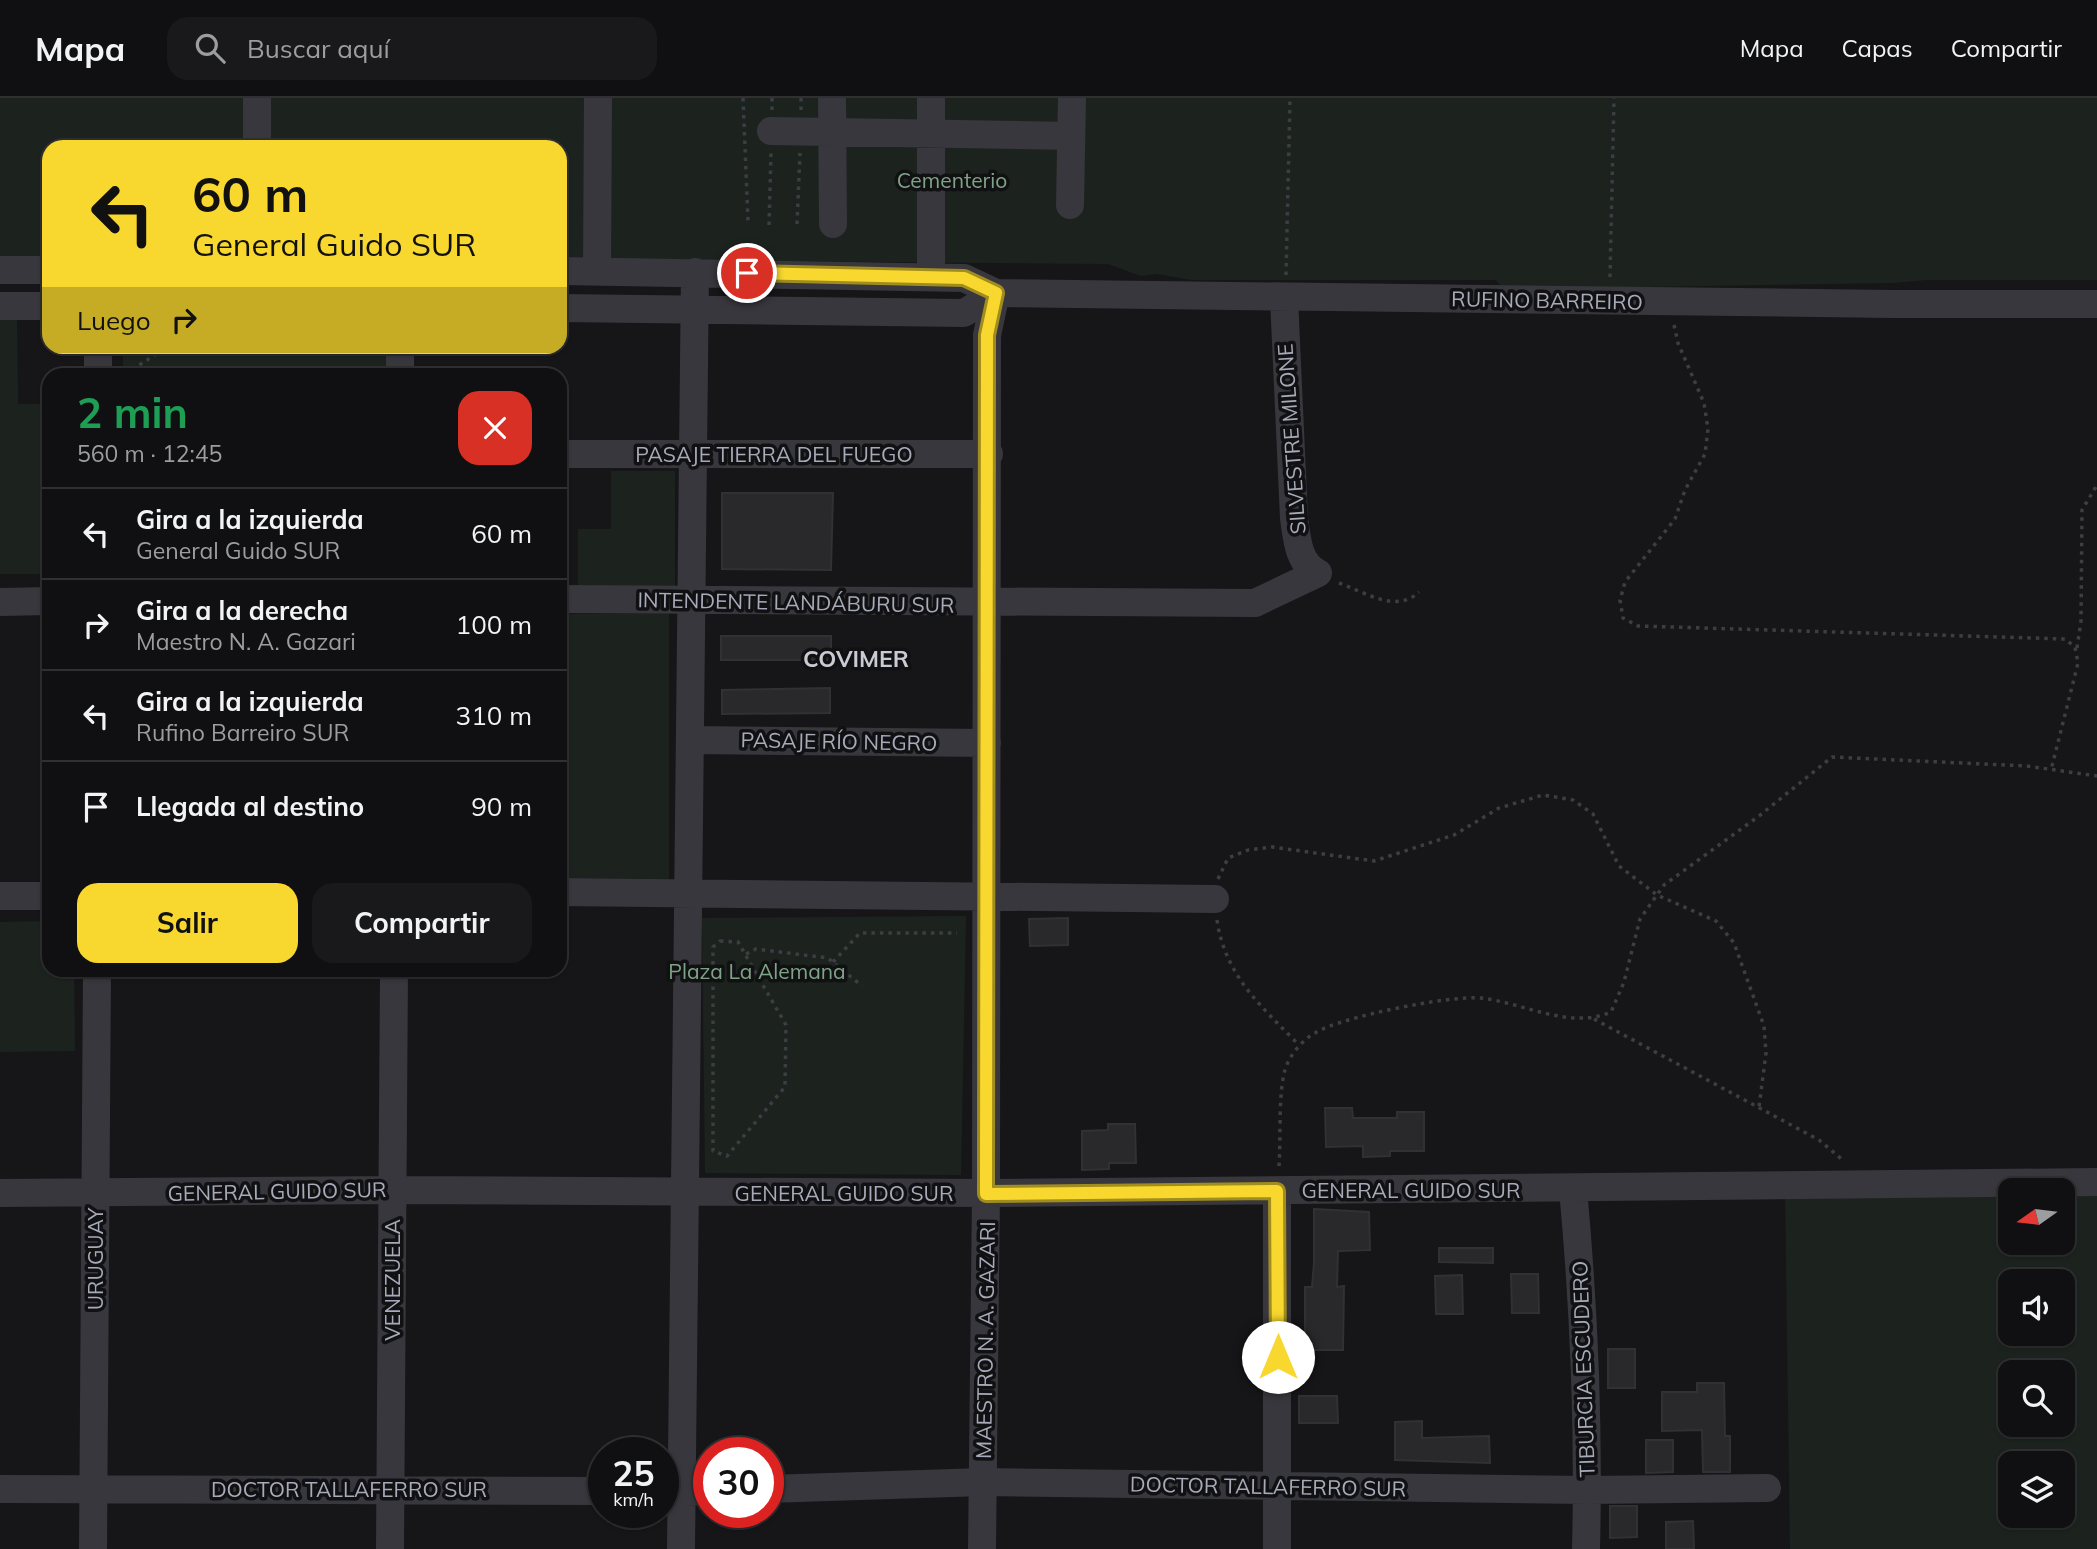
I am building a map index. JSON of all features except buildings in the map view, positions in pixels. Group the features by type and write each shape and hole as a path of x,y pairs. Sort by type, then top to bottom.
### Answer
{"street":[{"path":"257,98 257,140"},
{"path":"597,271 598,98"},
{"path":"832,98 833,224"},
{"path":"931,98 931,277"},
{"path":"1070,205 1072,98"},
{"path":"771,131 1071,136"},
{"path":"0,271 42,270"},
{"path":"567,271 964,278 996,293"},
{"path":"681,1549 685,1491 685,1193 695,272"},
{"name":"RUFINO BARREIRO","path":"996,293 1285,289 1672,302 2097,303"},
{"name":"SILVESTRE MILONE","path":"1285,289 1294,518 1299,552 1311,569 1318,573"},
{"path":"567,308 964,313 996,293"},
{"name":"MAESTRO N. A. GAZARI","path":"982,1549 986,1194 989,454 987,335 996,293"},
{"path":"0,306 42,306"},
{"name":"PASAJE TIERRA DEL FUEGO","path":"567,454 989,454"},
{"name":"INTENDENTE LANDÁBURU SUR","path":"567,599 988,604 1255,603 1318,573"},
{"path":"0,601 42,601"},
{"name":"PASAJE RÍO NEGRO","path":"690,740 987,743"},
{"path":"567,892 1215,899"},
{"path":"0,896 42,896"},
{"name":"URUGUAY","path":"93,1549 97,977"},
{"name":"VENEZUELA","path":"390,1549 394,977"},
{"name":"GENERAL GUIDO SUR","path":"0,1194 393,1190 986,1194 2097,1182"},
{"name":"TIBURCIA ESCUDERO","path":"1573,1189 1581,1276 1588,1490 1586,1549"},
{"path":"1277,1191 1277,1549"},
{"name":"DOCTOR TALLAFERRO SUR","path":"784,1488 983,1482 1588,1490 1767,1488"},
{"name":"DOCTOR TALLAFERRO SUR","path":"0,1489 390,1488 588,1491"}],"path":[{"path":"743,98 748,221"},
{"path":"769,225 772,98"},
{"path":"797,224 801,98"},
{"path":"1285,289 1290,98"},
{"path":"1610,286 1614,98"},
{"path":"1672,302 1670,312 1678,343 1704,403 1708,429 1705,454 1685,490 1675,519 1625,582 1620,600 1623,618 1638,626 2065,639 2075,646 2078,663 2051,770"},
{"path":"134,368 156,354"},
{"path":"2076,653 2081,621 2082,510 2097,485"},
{"path":"1318,573 1394,604 1410,601 1419,592"},
{"path":"1277,1191 1285,1070 1299,1045 1316,1032 1384,1012 1448,1000 1480,998 1573,1018 1594,1019 1611,1012 1624,982 1640,919 1664,885 1759,816 1832,757 2051,770 2097,776"},
{"path":"1299,1045 1257,1002 1230,967 1217,924 1214,887 1228,858 1248,850 1272,847 1374,861 1454,835 1499,808 1543,794 1573,800 1593,814 1619,866 1657,895 1716,921 1734,943 1764,1026 1766,1053 1759,1107"},
{"path":"833,962 860,933 957,933"},
{"path":"720,941 738,942 746,954 786,1025 785,1087 727,1156 713,1151 713,947 720,941"},
{"path":"746,954 756,948 828,958 862,986"},
{"path":"1594,1019 1828,1147 1845,1161 1853,1186"}],"green space":[{"name":"Cementerio","path":"0,98 2097,98 2097,280 1926,280 1892,283 1503,289 1496,280 1191,280 1157,274 1141,276 1108,264 567,259 567,140 42,140 42,256 0,256"},
{"path":"0,320 17,320 18,404 42,404 42,574 0,574"},
{"path":"123,354 389,354 390,368 123,368"},
{"path":"611,471 675,471 675,586 578,586 578,529 611,529"},
{"path":"567,614 669,614 669,879 567,878"},
{"name":"Plaza La Alemana","path":"966,916 961,1175 705,1173 702,918"},
{"path":"42,921 42,977 74,977 75,1051 0,1052 0,922"},
{"path":"2076,1182 2097,1182 2097,1549 1790,1549 1785,1187 1998,1184 1998,1255 2076,1255"}],"district":[{"name":"COVIMER","path":"856,658"}],"route":[{"path":"747,273 964,278 996,293 987,335 989,454 986,1194 1277,1191 1278,1357"}]}
